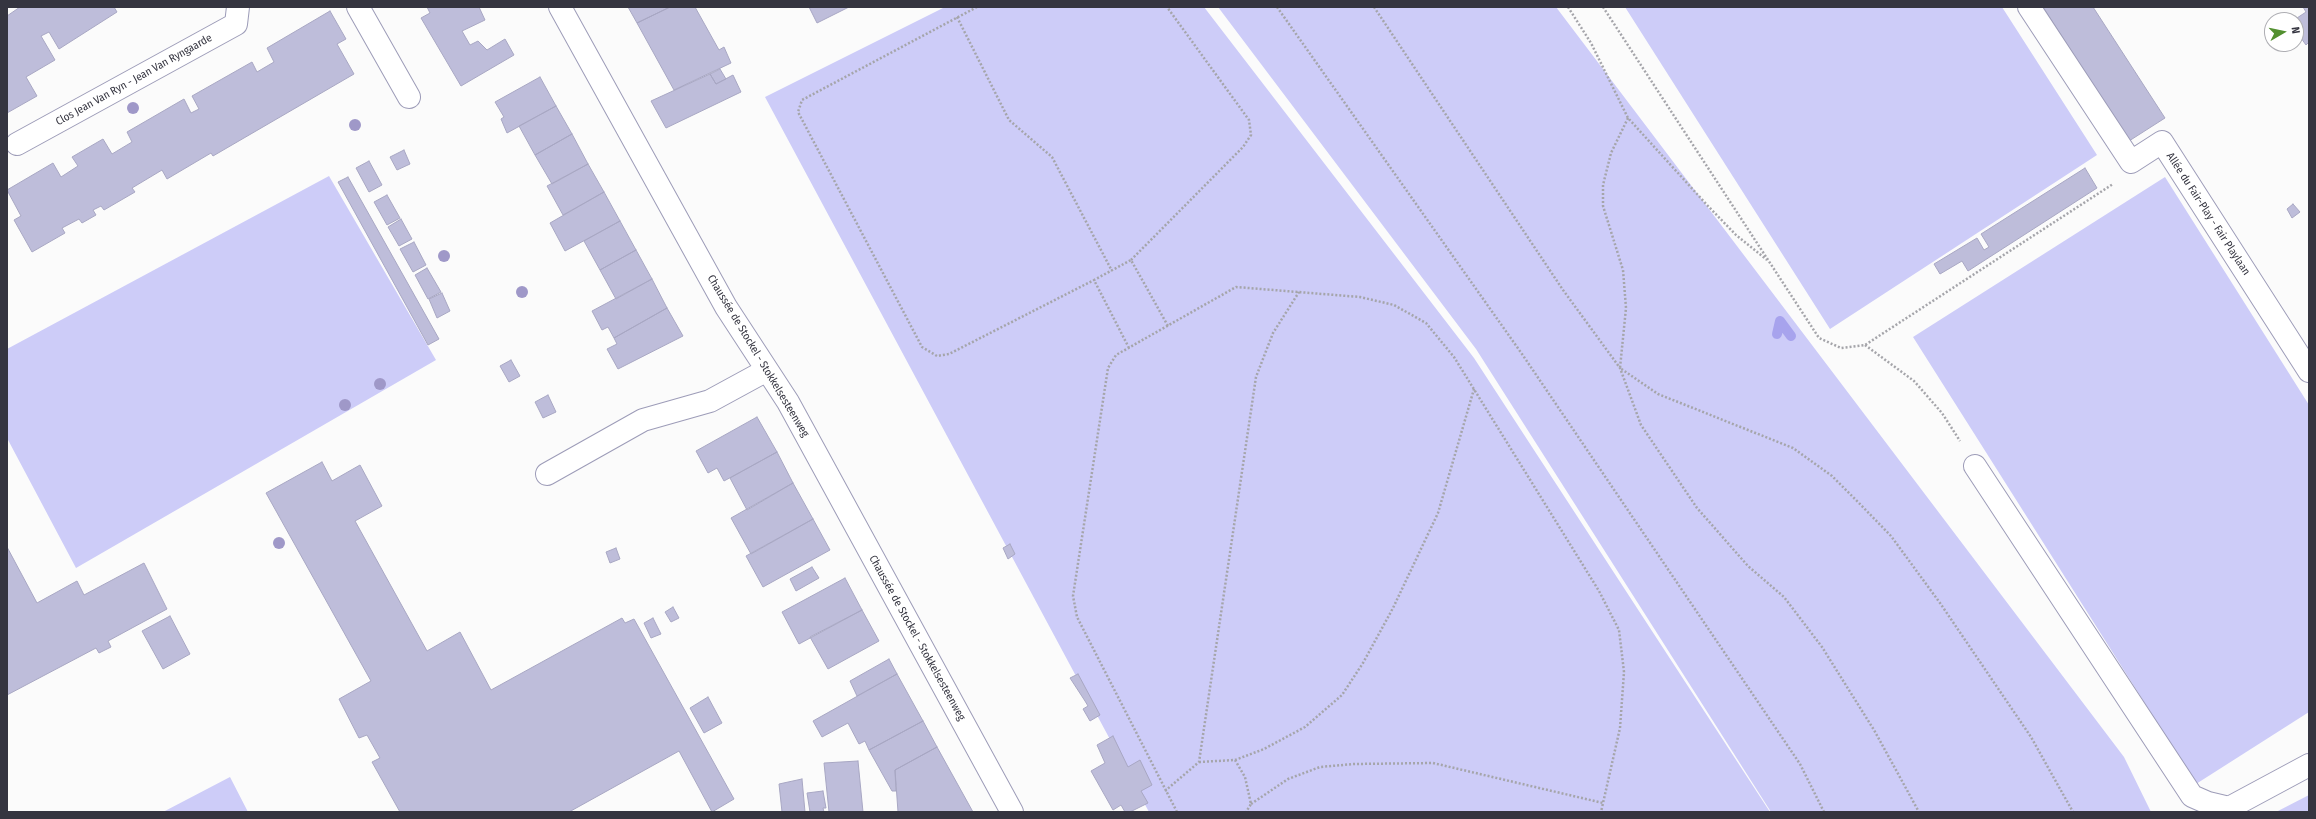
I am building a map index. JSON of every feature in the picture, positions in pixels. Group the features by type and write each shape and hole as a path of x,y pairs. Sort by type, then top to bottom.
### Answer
{"street":[{"name":"Clos Jean Van Ryn - Jean Van Ryngaarde","path":"17,144 236,24 238,7"},
{"path":"358,7 409,97"},
{"name":"Chaussée de Stockel - Stokkelsesteenweg","path":"560,7 726,307 788,402 1012,812"},
{"path":"2029,7 2131,162"},
{"name":"Allée du Fair-Play - Fair Playlaan","path":"2131,162 2162,142 2309,371"},
{"path":"547,474 643,420 710,401 767,370"},
{"path":"1975,466 2192,796 2208,803 2229,808 2309,766"}],"path":[{"path":"977,7 802,100 798,112 922,347 937,356 949,354 1131,260 1243,147 1251,135 1249,120 1167,7"},
{"path":"1277,7 1527,361 1800,764 1824,812"},
{"path":"1374,7 1563,290 1620,368 1641,424 1697,508 1748,566 1784,597 1822,647 1874,730 1919,812"},
{"path":"1568,7 1591,42 1628,118 1736,235 1770,262"},
{"path":"1603,7 1819,338 1841,348 1865,345 2113,185 2131,162"},
{"path":"957,17 1009,120 1052,157 1112,271"},
{"path":"1620,368 1626,308 1623,270 1602,206 1602,185 1611,153 1628,118"},
{"path":"1131,260 1168,326"},
{"path":"1094,280 1129,348"},
{"path":"1177,812 1077,617 1073,596 1108,368 1116,356 1236,287 1360,296 1394,305 1426,323 1454,358 1599,591 1619,630 1624,672 1620,728 1601,812"},
{"path":"1199,762 1256,377 1273,334 1299,292"},
{"path":"1865,345 1914,381 1938,407 1975,466"},
{"path":"1620,368 1658,394 1793,448 1832,476 1891,536 1944,609 2031,738 2073,812"},
{"path":"1165,791 1199,762 1235,760 1264,749 1305,727 1342,695 1363,663 1393,608 1438,513 1474,389"},
{"path":"1235,760 1245,777 1251,804"},
{"path":"1246,812 1251,804 1288,779 1320,767 1354,764 1433,763 1603,803"}],"shaded area":[{"path":"945,7 1204,7 1474,358 1770,812 1149,812 765,97"},
{"path":"1218,7 1556,7 2124,757 2151,812 1771,812 1476,349"},
{"path":"1625,7 2002,7 2097,155 1830,329"},
{"path":"329,176 436,360 76,568 7,438 7,349"},
{"path":"2165,177 2309,405 2309,712 2196,784 1913,337"},
{"path":"230,777 248,812 163,812"},
{"path":"2309,795 2309,812 2276,812"}],"building":[{"path":"20,7 114,7 117,12 59,49 49,32 41,36 55,60 26,77 37,96 7,113 7,16"},
{"path":"427,7 479,7 485,20 462,31 470,45 478,41 487,50 505,39 514,55 461,86 421,18 430,13"},
{"path":"628,7 670,7 637,23"},
{"path":"670,7 695,7 719,50 724,47 731,63 674,90 637,23"},
{"path":"809,7 849,7 817,23"},
{"path":"2043,7 2093,7 2165,118 2129,141"},
{"path":"2303,7 2309,7 2309,42 2306,45 2304,42 2304,13 2306,12"},
{"path":"330,11 346,39 337,44 354,74 213,156 211,153 167,179 162,170 132,188 135,192 104,210 101,206 93,210 96,215 82,223 79,219 62,228 65,233 32,252 14,220 21,216 7,190 53,163 61,177 78,166 72,157 103,139 112,154 132,142 127,132 184,99 191,113 199,109 192,96 252,62 257,72 274,62 267,48"},
{"path":"720,69 726,79 716,84 710,74"},
{"path":"710,74 716,84 733,75 741,92 666,128 651,101"},
{"path":"540,77 556,106 507,133 501,119 504,117 495,102"},
{"path":"556,106 572,134 535,155 519,126"},
{"path":"572,134 588,164 552,184 535,155"},
{"path":"404,150 410,164 397,170 390,157"},
{"path":"369,161 382,185 369,192 356,168"},
{"path":"588,164 604,192 563,215 547,186"},
{"path":"2085,168 2097,188 1968,271 1962,261 1940,274 1934,264 1977,238 1984,250 1989,247 1981,234"},
{"path":"348,177 439,339 428,345 338,182"},
{"path":"604,192 620,221 565,251 550,223"},
{"path":"387,195 400,218 387,225 374,202"},
{"path":"2293,204 2300,212 2292,218 2287,209"},
{"path":"401,219 412,239 399,246 388,227"},
{"path":"620,221 636,250 600,270 584,241"},
{"path":"414,242 426,265 413,272 400,249"},
{"path":"636,250 652,279 616,299 600,270"},
{"path":"427,268 441,292 428,299 415,275"},
{"path":"652,279 667,308 614,338 608,327 602,330 592,311"},
{"path":"442,293 450,311 437,318 429,299"},
{"path":"667,308 683,336 618,369 607,349 617,344 614,338"},
{"path":"511,360 520,376 509,382 500,366"},
{"path":"548,395 556,412 543,418 535,402"},
{"path":"757,417 777,452 724,481 717,468 708,473 696,451"},
{"path":"777,452 793,483 747,510 730,478"},
{"path":"322,462 332,481 360,465 382,506 355,521 427,651 460,632 491,690 622,618 625,623 634,619 734,799 712,812 679,751 569,812 400,812 372,762 380,758 367,735 359,738 339,699 371,681 266,493"},
{"path":"793,483 813,519 751,554 731,518"},
{"path":"813,519 830,550 763,587 746,556"},
{"path":"1010,544 1015,554 1008,559 1003,548"},
{"path":"7,547 37,603 77,581 84,595 144,563 167,609 108,641 111,647 99,653 96,648 7,695"},
{"path":"616,548 620,559 610,563 606,552"},
{"path":"812,567 819,578 796,591 790,579"},
{"path":"845,578 862,610 799,644 782,612"},
{"path":"673,607 679,618 671,622 665,612"},
{"path":"862,610 879,641 828,669 810,637"},
{"path":"170,616 190,654 163,669 142,631"},
{"path":"653,618 661,634 651,638 644,623"},
{"path":"889,659 897,674 857,696 850,681"},
{"path":"897,674 923,721 869,750 865,741 859,744 848,723 822,737 813,721"},
{"path":"1078,674 1100,715 1090,721 1083,709 1088,706 1070,678"},
{"path":"708,697 722,723 704,733 690,708"},
{"path":"923,721 937,747 895,770 896,791 892,791 869,750"},
{"path":"1113,736 1128,767 1140,760 1152,785 1141,791 1148,803 1130,812 1125,812 1121,805 1113,810 1091,771 1105,763 1097,745"},
{"path":"937,747 973,812 898,812 895,770"},
{"path":"858,761 863,812 829,812 824,763"},
{"path":"802,779 805,812 782,812 779,784"},
{"path":"823,791 826,808 823,808 824,812 810,812 807,793"}],"waterway":[{"path":"1780,321 1791,336"},
{"path":"1777,334 1780,321"}]}
